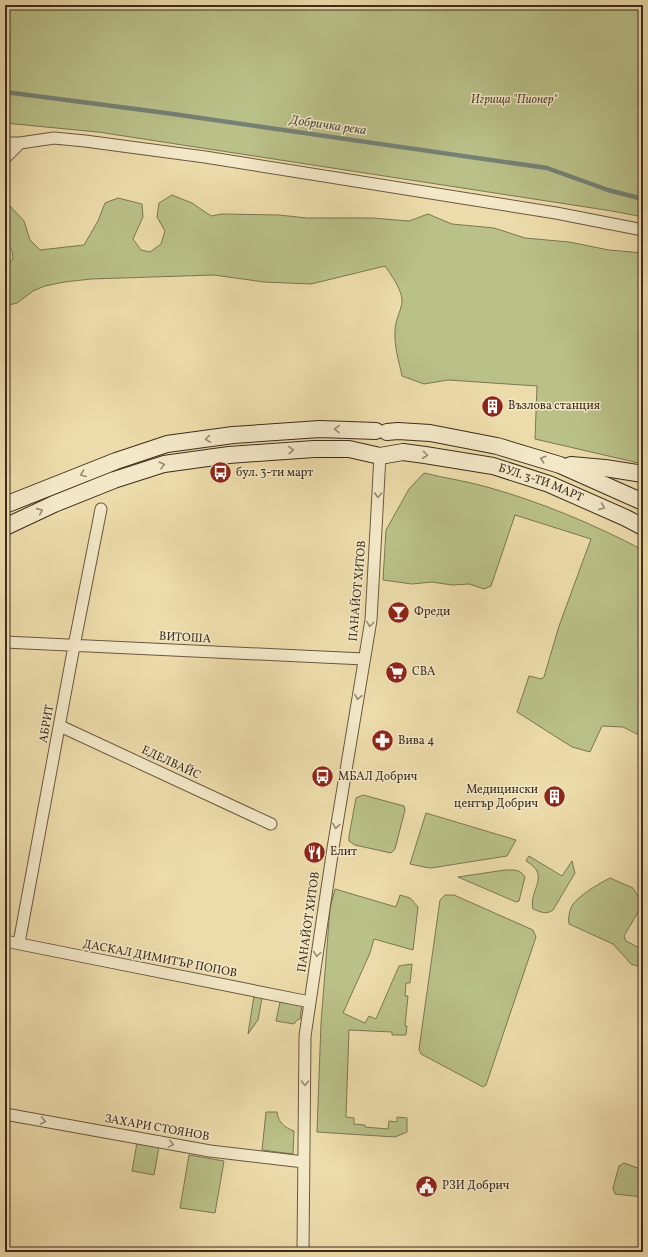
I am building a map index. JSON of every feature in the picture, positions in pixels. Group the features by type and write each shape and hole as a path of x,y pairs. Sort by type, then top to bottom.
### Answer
{"main road":[{"name":"БУЛ. 3-ТИ МАРТ","path":"5,505 109,464 167,444 233,435 320,429 430,433 497,446 560,465 643,502"},
{"path":"380,455 390,452 393,447 391,436 382,432"},
{"name":"БУЛ. 3-ТИ МАРТ","path":"5,527 54,504 110,482 164,464 229,454 314,449 349,450 380,455 403,452 425,454 493,466 549,484 643,527"},
{"path":"560,465 606,468 643,474"}],"street":[{"path":"5,143 20,143 54,138 175,153 556,213 643,230"},
{"path":"5,158 20,143"},
{"name":"ПАНАЙОТ ХИТОВ","path":"303,1252 305,1036 333,848 371,620 380,455"},
{"name":"АБРИТ","path":"19,943 101,509"},
{"name":"ВИТОША","path":"5,642 364,659"},
{"name":"ЕДЕЛВАЙС","path":"60,726 271,824"},
{"name":"ДАСКАЛ ДИМИТЪР ПОПОВ","path":"5,941 310,1002"},
{"name":"ЗАХАРИ СТОЯНОВ","path":"5,1114 210,1151 304,1162"}],"green space":[{"name":"Игрища \"Пионер\"","path":"5,5 643,5 643,217 98,132 5,123"},
{"path":"172,195 192,203 211,216 222,214 279,215 307,218 372,218 409,221 428,214 452,224 494,228 525,238 569,242 609,250 643,253 643,464 535,439 537,386 448,380 424,384 402,376 395,337 402,297 398,286 385,266 311,284 264,282 214,275 91,279 45,286 33,291 17,303 5,306 5,266 13,259 12,251 5,239 5,210 10,206 24,221 30,240 40,250 84,245 98,221 105,203 118,198 142,204 143,217 133,239 141,250 150,252 161,244 165,231 157,217 159,203"},
{"path":"424,473 479,485 547,507 605,531 643,550 643,737 623,727 602,726 590,752 572,747 517,712 529,676 541,679 544,677 559,626 591,539 515,515 491,586 484,589 469,584 452,585 432,582 412,584 383,580 386,530 409,489"},
{"path":"363,795 404,806 405,810 395,849 391,853 355,845 349,841 356,798"},
{"path":"426,813 516,840 507,856 431,868 410,864"},
{"path":"529,856 562,876 572,861 575,873 553,910 550,912 543,912 533,909 532,902 538,878 534,867 526,861"},
{"path":"505,870 519,871 525,877 519,901 516,902 458,877"},
{"path":"610,878 633,888 641,901 638,912 624,936 626,941 643,950 643,968 631,964 613,944 569,924 569,914 573,904 588,891"},
{"path":"335,889 396,907 400,895 410,898 418,907 413,950 374,939 370,953 343,1013 365,1023 369,1016 376,1019 399,966 412,964 410,983 406,983 405,996 408,996 405,1026 407,1026 406,1035 392,1035 392,1032 349,1030 346,1117 354,1118 354,1124 365,1125 365,1127 388,1129 389,1121 397,1122 397,1117 407,1118 407,1132 395,1137 317,1132 321,1023 330,908"},
{"path":"445,895 454,895 533,930 536,937 486,1085 483,1087 421,1054 419,1049 440,900"},
{"path":"254,996 262,998 258,1020 248,1034"},
{"path":"280,1002 302,1005 300,1019 294,1024 276,1021"},
{"path":"266,1112 277,1112 282,1124 294,1131 293,1154 262,1150"},
{"path":"137,1143 159,1147 154,1175 132,1171"},
{"path":"189,1155 224,1161 215,1213 180,1208"},
{"path":"624,1163 643,1170 643,1197 615,1194 613,1188 619,1166"}],"waterway":[{"name":"Добричка река","path":"5,92 166,113 547,168 608,190 643,199"}],"place":[{"name":"Възлова станция","path":"493,406"},
{"name":"бул. 3-ти март","path":"220,473"},
{"name":"Фреди","path":"399,612"},
{"name":"CBA","path":"396,672"},
{"name":"Вива 4","path":"382,741"},
{"name":"МБАЛ Добрич","path":"322,777"},
{"name":"Медицински център Добрич","path":"554,797"},
{"name":"Елит","path":"315,852"},
{"name":"РЗИ Добрич","path":"427,1186"}]}
